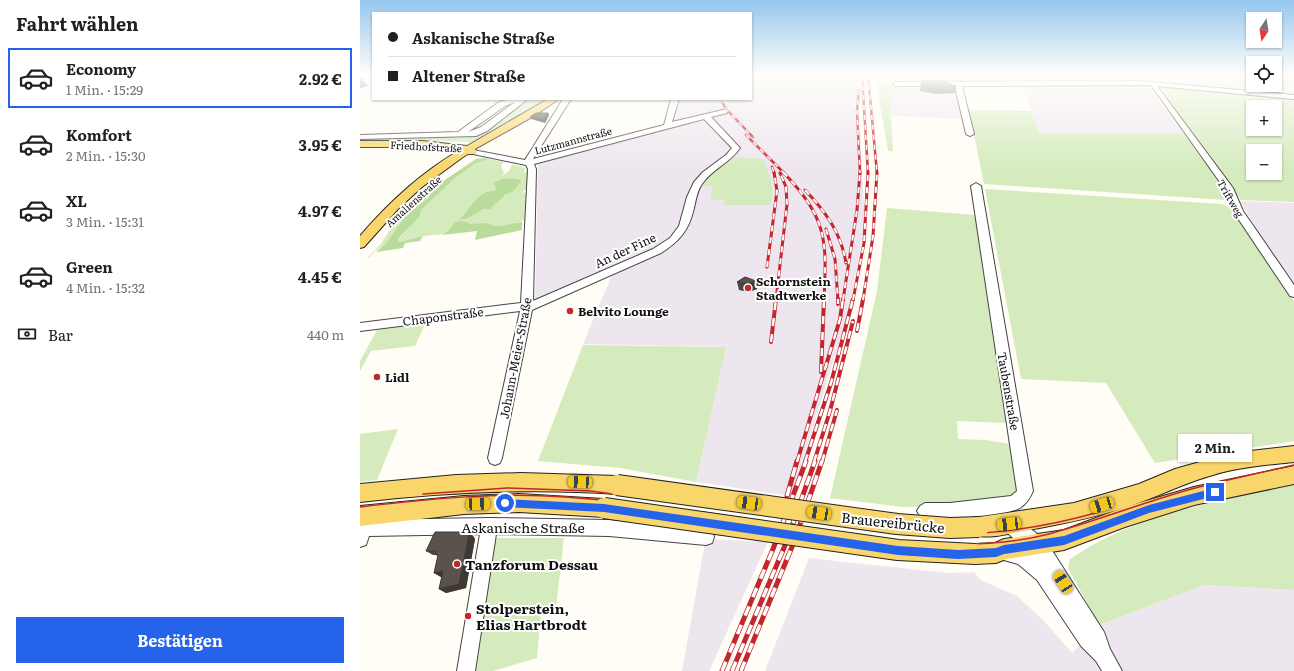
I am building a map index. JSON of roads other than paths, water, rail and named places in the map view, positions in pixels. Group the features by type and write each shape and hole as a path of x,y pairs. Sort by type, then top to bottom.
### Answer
{"main road":[{"path":"468,151 543,106"},
{"name":"Friedhofstraße","path":"360,144 423,144 468,151"},
{"name":"Friedhofstraße","path":"360,148 468,151"},
{"name":"Amalienstraße","path":"360,244 406,195 438,169 468,151"},
{"name":"Amalienstraße","path":"360,256 383,228 416,196 468,151"},
{"name":"Brauereibrücke","path":"360,493 422,486 506,481 568,482 618,485 897,524 950,528 979,527 1058,516 1090,508 1141,492 1175,478 1214,466 1250,459 1294,454"},
{"name":"Brauereibrücke","path":"604,508 898,550 929,553 996,553 1004,549 1070,538 1125,517 1194,496 1294,475"},
{"name":"Askanische Straße","path":"361,528 464,505 519,503 604,508"}],"street":[{"path":"459,135 499,106"},
{"path":"360,136 473,134 481,131 514,106"},
{"path":"529,163 529,157 562,106"},
{"path":"667,127 673,106"},
{"path":"963,106 970,134"},
{"name":"Triftweg","path":"1168,106 1228,188 1238,211 1294,293"},
{"name":"Lutzmannstraße","path":"468,151 529,163 724,111"},
{"name":"An der Fine","path":"527,306 531,306 657,251 671,242 681,232 696,185 709,171 732,155 736,148 706,116"},
{"name":"Johann-Meier-Straße","path":"495,458 527,306 532,169 529,163"},
{"name":"Taubenstraße","path":"925,511 950,511 1014,503 1023,496 1025,491 976,186"},
{"name":"Chaponstraße","path":"360,327 527,306"},
{"path":"1009,524 1021,531 1035,544 1054,569 1098,638 1102,654"},
{"path":"466,671 489,526"},
{"name":"Askanische Straße","path":"361,528 489,526 610,528 706,537"},
{"path":"996,553 1020,554 1036,567 1059,596 1088,641 1102,654 1113,671"}],"tram line":[{"path":"360,507 462,497 513,495 565,497 689,510 895,541 933,544 972,544 1011,541 1049,534 1180,492 1294,465"},
{"path":"423,494 507,488 591,491 901,534 926,535 1001,532 1050,524 1099,512"}],"railway":[{"path":"725,106 753,137"},
{"path":"857,106 860,172"},
{"path":"864,106 868,173"},
{"path":"871,106 877,173"},
{"path":"746,135 783,172"},
{"path":"772,167 774,173"},
{"path":"767,267 777,191 774,172"},
{"path":"783,172 798,188 808,203 821,230 825,261 824,300"},
{"path":"843,300 857,210 860,172"},
{"path":"776,300 787,204 786,187 780,173"},
{"path":"853,300 864,243 868,173"},
{"path":"863,300 873,236 877,173"},
{"path":"805,190 820,206 832,224 844,252 846,263"},
{"path":"826,229 835,259 838,300"},
{"path":"771,342 776,299"},
{"path":"821,372 824,299"},
{"path":"797,462 840,319 843,299"},
{"path":"805,462 831,383 853,299"},
{"path":"857,331 863,299"},
{"path":"814,462 830,411 853,321"},
{"path":"822,462 837,410"},
{"path":"787,496 797,461"},
{"path":"722,671 773,549 806,461"},
{"path":"732,671 786,543 815,461"},
{"path":"741,671 794,542 822,461"}],"place":[{"name":"Schornstein Stadtwerke","path":"748,288"},
{"name":"Belvito Lounge","path":"570,311"},
{"name":"Lidl","path":"377,377"},
{"name":"Tanzforum Dessau","path":"457,564"},
{"name":"Stolperstein, Elias Hartbrodt","path":"468,616"}]}
